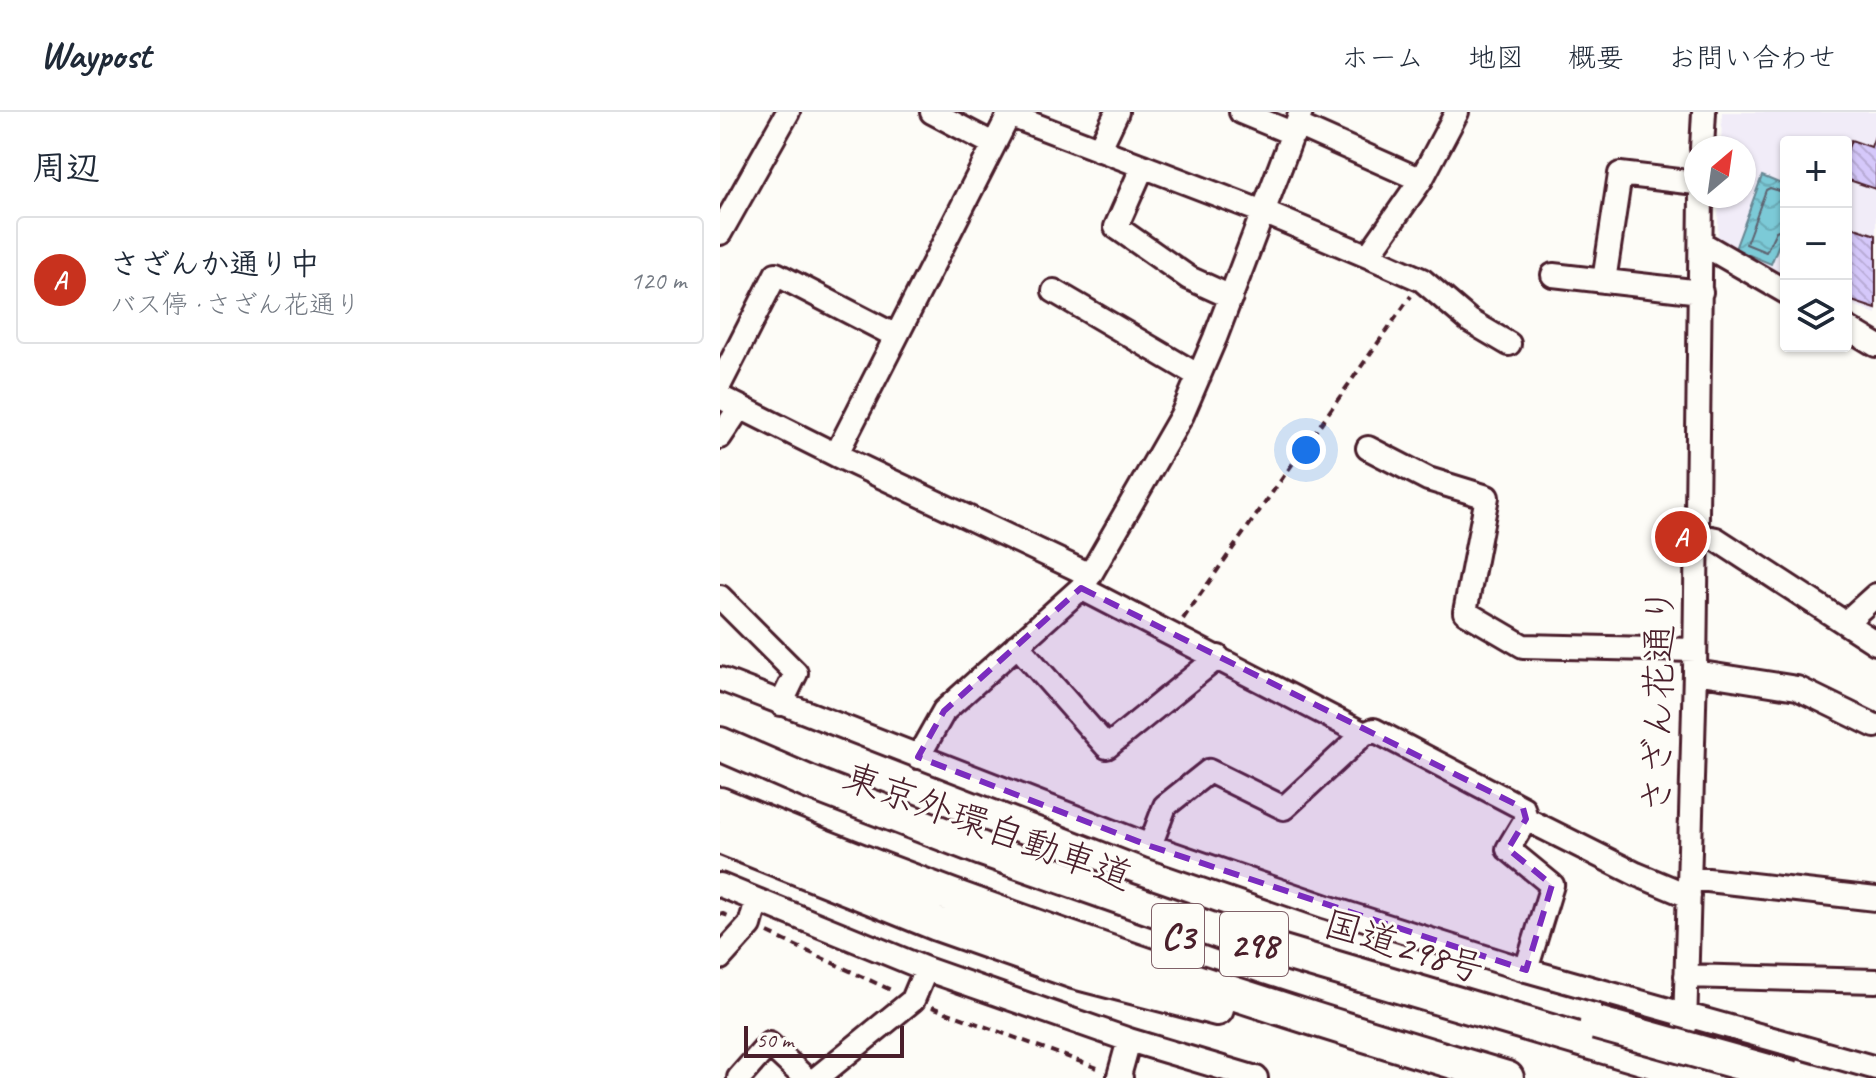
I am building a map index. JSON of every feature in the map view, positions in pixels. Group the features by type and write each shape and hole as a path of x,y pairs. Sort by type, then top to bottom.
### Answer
{"highway":[{"path":"720,728 933,817 1083,872 1242,940"},
{"name":"国道298号","path":"720,744 808,782 967,843 1242,940 1710,1078"},
{"name":"東京外環自動車道","path":"720,765 911,844 1052,895 1442,1019 1646,1078"},
{"name":"東京外環自動車道","path":"720,804 901,877 1066,938 1230,993 1507,1078"},
{"name":"298","path":"720,823 979,926 1217,1009"},
{"name":"298","path":"720,837 964,934 1074,972 1217,1009 1446,1078"},
{"path":"1372,979 1596,1023 1793,1078"}],"street":[{"path":"720,233 788,112"},
{"path":"932,112 993,144"},
{"path":"1099,150 1117,112"},
{"path":"1241,112 1297,124 1421,180"},
{"path":"1368,256 1421,180 1457,112"},
{"path":"1703,136 1704,112"},
{"path":"836,455 1009,115 1263,212 1422,280 1470,321 1509,344"},
{"path":"918,757 944,711 1086,581 1182,415 1297,124"},
{"path":"1143,166 1116,227 1189,278 1231,297"},
{"path":"1604,281 1620,174 1684,182"},
{"name":"さざん花通り","path":"1685,1024 1695,661 1701,208"},
{"path":"1701,243 1780,289"},
{"path":"720,384 776,274 896,336"},
{"path":"1553,275 1701,292"},
{"path":"1054,291 1199,376"},
{"path":"1852,331 1876,345"},
{"path":"720,437 730,402 1086,581 1172,634 1364,734"},
{"path":"1368,448 1428,479 1487,497 1465,612 1523,646 1695,661 1797,688 1875,726"},
{"path":"1697,535 1716,539 1876,643"},
{"path":"1846,622 1876,595"},
{"path":"720,597 796,673 781,704"},
{"path":"1017,645 1107,747 1218,657"},
{"path":"720,679 1150,846 1327,907 1685,1024 1876,1068"},
{"path":"1150,846 1165,806 1209,771 1284,808 1364,734 1374,730 1523,808 1526,819 1508,849 1552,885 1526,970"},
{"path":"1526,819 1636,874 1689,887 1876,899"},
{"path":"720,885 926,969 1129,1040 1256,1078"},
{"path":"720,958 750,925 757,900"},
{"path":"817,1078 913,1000 926,969"},
{"path":"1686,976 1876,981"},
{"path":"1119,1077 1129,1040"},
{"path":"739,1078 769,1044 805,1078"}],"path":[{"path":"1172,634 1422,280"}],"highlighted area":[{"path":"1081,588 1523,808 1526,819 1508,849 1552,885 1526,970 1150,846 918,757 944,711"}],"shaded area":[{"path":"1722,112 1876,112 1876,314 1852,304 1852,136 1780,136 1780,276 1717,250 1719,208 1756,208 1756,136 1721,136"}],"water":[{"path":"1762,176 1780,184 1780,242 1771,264 1735,249 1750,208 1756,208 1756,192"}],"building":[{"path":"1876,133 1876,189 1852,181 1852,140 1871,147"},
{"path":"1852,227 1876,235 1876,309 1852,301"}],"place":[{"name":"さざんか通り中","path":"1681,537"}]}
